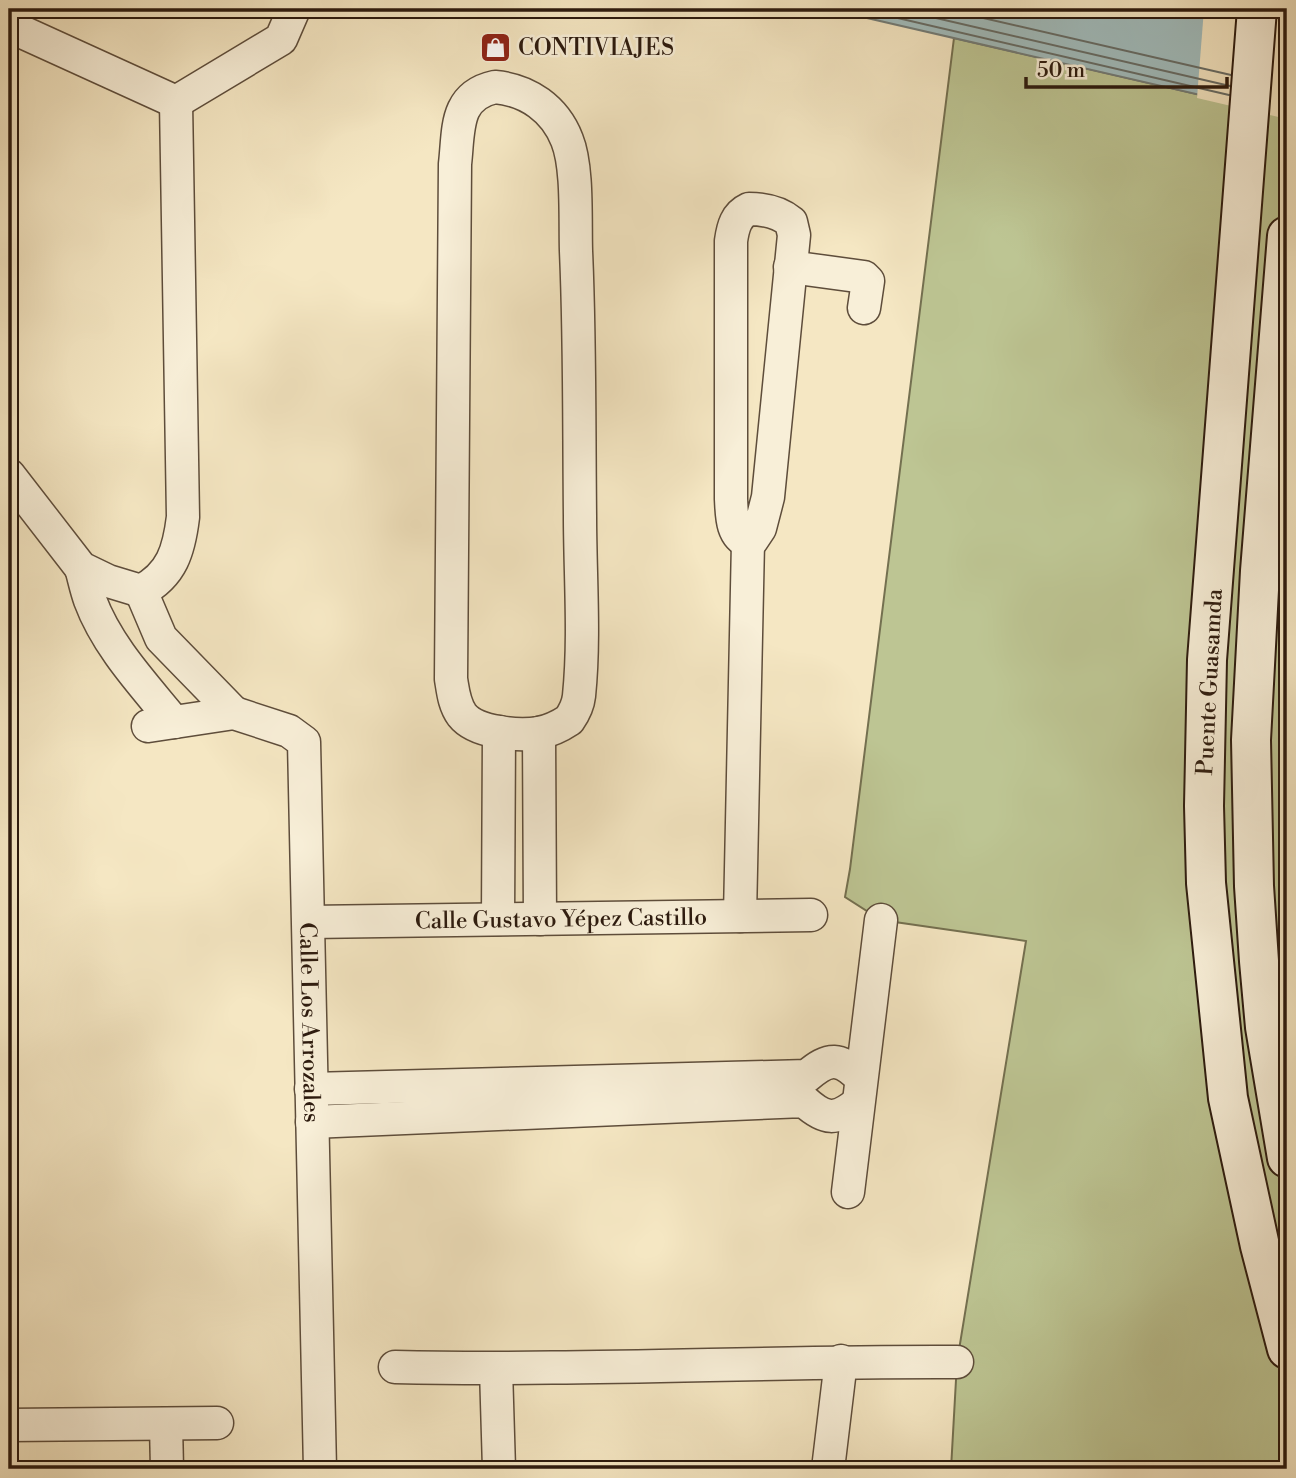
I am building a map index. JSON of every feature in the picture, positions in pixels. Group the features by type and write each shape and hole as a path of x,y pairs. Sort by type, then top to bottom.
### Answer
{"main road":[{"name":"Puente Guasamda","path":"1257,9 1207,660 1204,734 1206,883 1227,1098 1259,1246 1287,1349"},
{"name":"Puente Guasamda","path":"1287,236 1260,571 1251,740 1254,886 1259,961 1265,1027 1287,1157"}],"street":[{"path":"176,102 281,39 294,9"},
{"path":"9,26 176,102"},
{"path":"495,87 520,92 542,105 562,127 569,144 578,284 581,609 579,698 569,720 538,733 499,732 476,726 462,715 451,678 455,164 464,105 481,90 495,87"},
{"path":"9,475 81,568 108,581 141,591 155,583 171,563 181,536 183,517 176,102"},
{"path":"749,209 764,210 785,217 791,222 794,235 768,497 760,528 752,541 748,542 739,538 732,519 731,241 732,230 740,214 749,209"},
{"path":"790,267 864,277 868,281 864,308"},
{"path":"731,353 781,362"},
{"path":"740,916 748,542"},
{"name":"Calle Los Arrozales","path":"81,568 89,599 103,628 161,724 234,713 289,730 304,742 320,1469"},
{"path":"141,591 161,638 234,713"},
{"path":"498,919 499,732"},
{"path":"538,733 540,919"},
{"name":"Calle Gustavo Yépez Castillo","path":"309,922 811,915"},
{"path":"849,1192 881,920"},
{"path":"311,1089 807,1076 821,1064 836,1061 849,1066 860,1090"},
{"path":"312,1122 804,1101 817,1113 831,1116 844,1115 860,1090"},
{"path":"828,1469 841,1362"},
{"path":"395,1367 496,1369 957,1362"},
{"path":"496,1369 499,1469"},
{"path":"9,1424 217,1423"},
{"path":"166,1424 167,1469"}],"green space":[{"path":"954,38 1287,115 1287,1469 951,1469 957,1362 1026,941 881,920 845,897"}],"water":[{"path":"828,9 1287,9 1287,115"}],"pier":[{"path":"1204,9 1287,9 1287,119 1197,98"}],"place":[{"name":"CONTIVIAJES","path":"495,47"}]}
